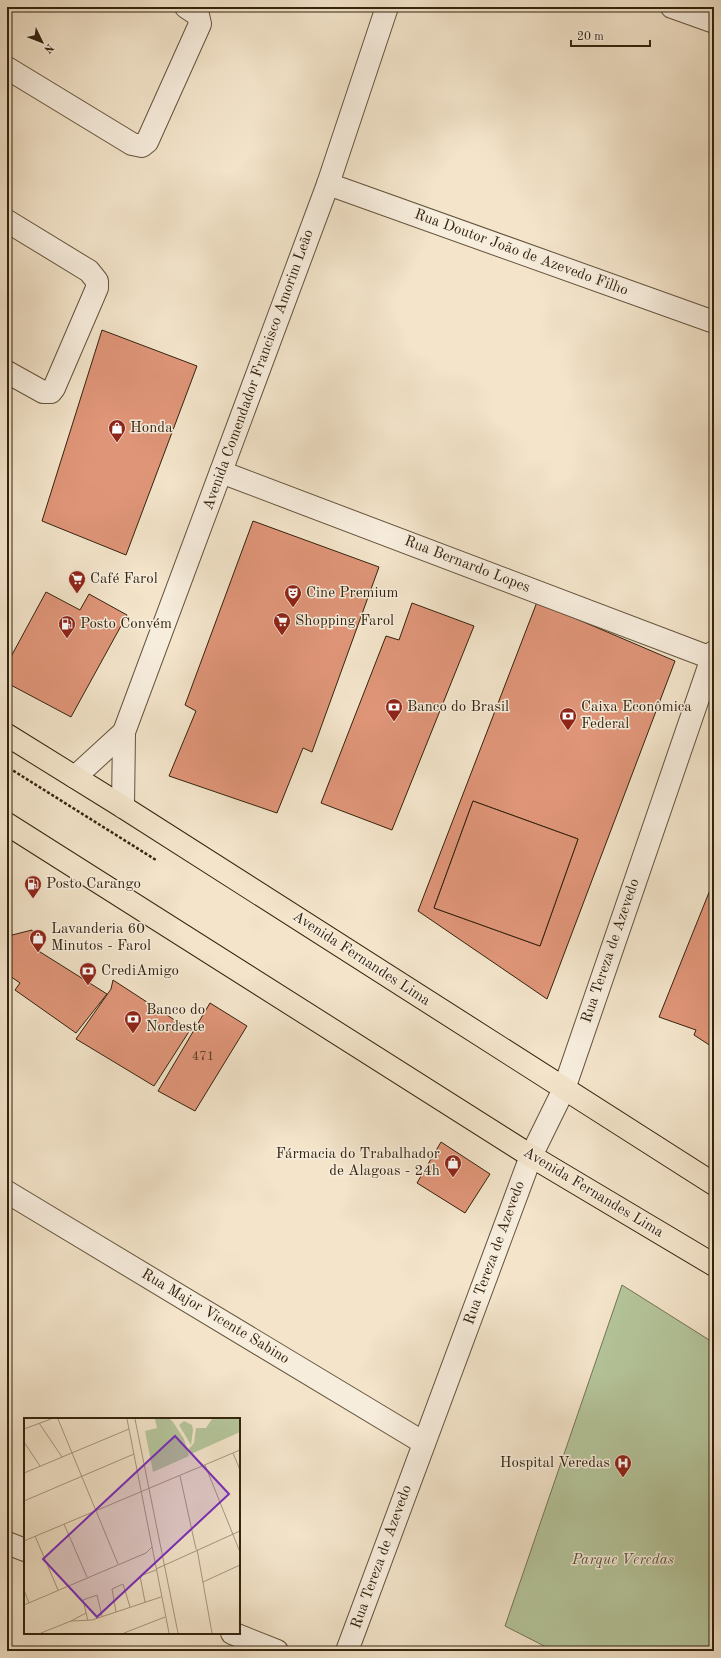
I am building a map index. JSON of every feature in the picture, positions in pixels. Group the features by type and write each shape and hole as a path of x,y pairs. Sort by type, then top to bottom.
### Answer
{"highway":[{"name":"Avenida Fernandes Lima","path":"7,735 123,806 714,1184"},
{"name":"Avenida Fernandes Lima","path":"9,827 531,1156 714,1265"}],"street":[{"name":"Avenida Comendador Francisco Amorim Leão","path":"123,806 124,732 328,184 387,7"},
{"path":"672,7 714,22"},
{"path":"7,68 132,144 142,146 147,142 200,24 192,11"},
{"name":"Rua Doutor João de Azevedo Filho","path":"328,184 714,322"},
{"path":"7,221 92,274 96,281 97,288 51,392 43,392 7,372"},
{"name":"Rua Bernardo Lopes","path":"221,472 713,656"},
{"name":"Rua Tereza de Azevedo","path":"347,1651 531,1156 564,1089 713,656"},
{"name":"Avenida Comendador Francisco Amorim Leão","path":"75,777 124,732"},
{"name":"Rua Major Vicente Sabino","path":"7,1192 424,1443"},
{"path":"7,1543 24,1550"},
{"path":"234,1634 277,1651"}],"green space":[{"name":"Parque Veredas","path":"622,1285 714,1343 714,1651 554,1651 505,1626"}],"building":[{"name":"Honda","path":"102,330 197,366 126,555 42,521"},
{"name":"Shopping Farol","path":"253,521 379,567 312,752 303,748 277,813 169,776 196,711 185,705"},
{"name":"Posto Convém","path":"46,592 80,610 89,594 127,615 71,717 7,683 7,664"},
{"name":"Caixa Econômica Federal","path":"537,602 675,661 547,999 418,911","holes":["473,801 578,839 540,946 434,908"]},
{"name":"Banco do Brasil","path":"412,603 474,626 392,830 321,803 386,636 399,640"},
{"path":"473,801 578,839 540,946 434,908"},
{"path":"714,880 714,1048 694,1035 696,1030 659,1017"},
{"path":"32,930 37,950 107,994 76,1033 15,990 20,983 7,974 7,947 12,935"},
{"name":"Banco do Nordeste","path":"113,980 190,1030 154,1086 76,1039 111,989"},
{"path":"210,1003 247,1026 195,1111 158,1091"},
{"name":"Fármacia do Trabalhador de Alagoas - 24h","path":"441,1142 490,1174 465,1213 417,1183"}],"place":[{"name":"Honda","path":"117,443"},
{"name":"Café Farol","path":"77,594"},
{"name":"Cine Premium","path":"293,608"},
{"name":"Shopping Farol","path":"282,636"},
{"name":"Posto Convém","path":"67,639"},
{"name":"Banco do Brasil","path":"394,722"},
{"name":"Caixa Econômica Federal","path":"568,731"},
{"name":"Posto Carango","path":"33,899"},
{"name":"Lavanderia 60 Minutos - Farol","path":"38,953"},
{"name":"CrediAmigo","path":"88,986"},
{"name":"Banco do Nordeste","path":"133,1034"},
{"name":"Fármacia do Trabalhador de Alagoas - 24h","path":"453,1178"},
{"name":"Hospital Veredas","path":"623,1478"}]}
